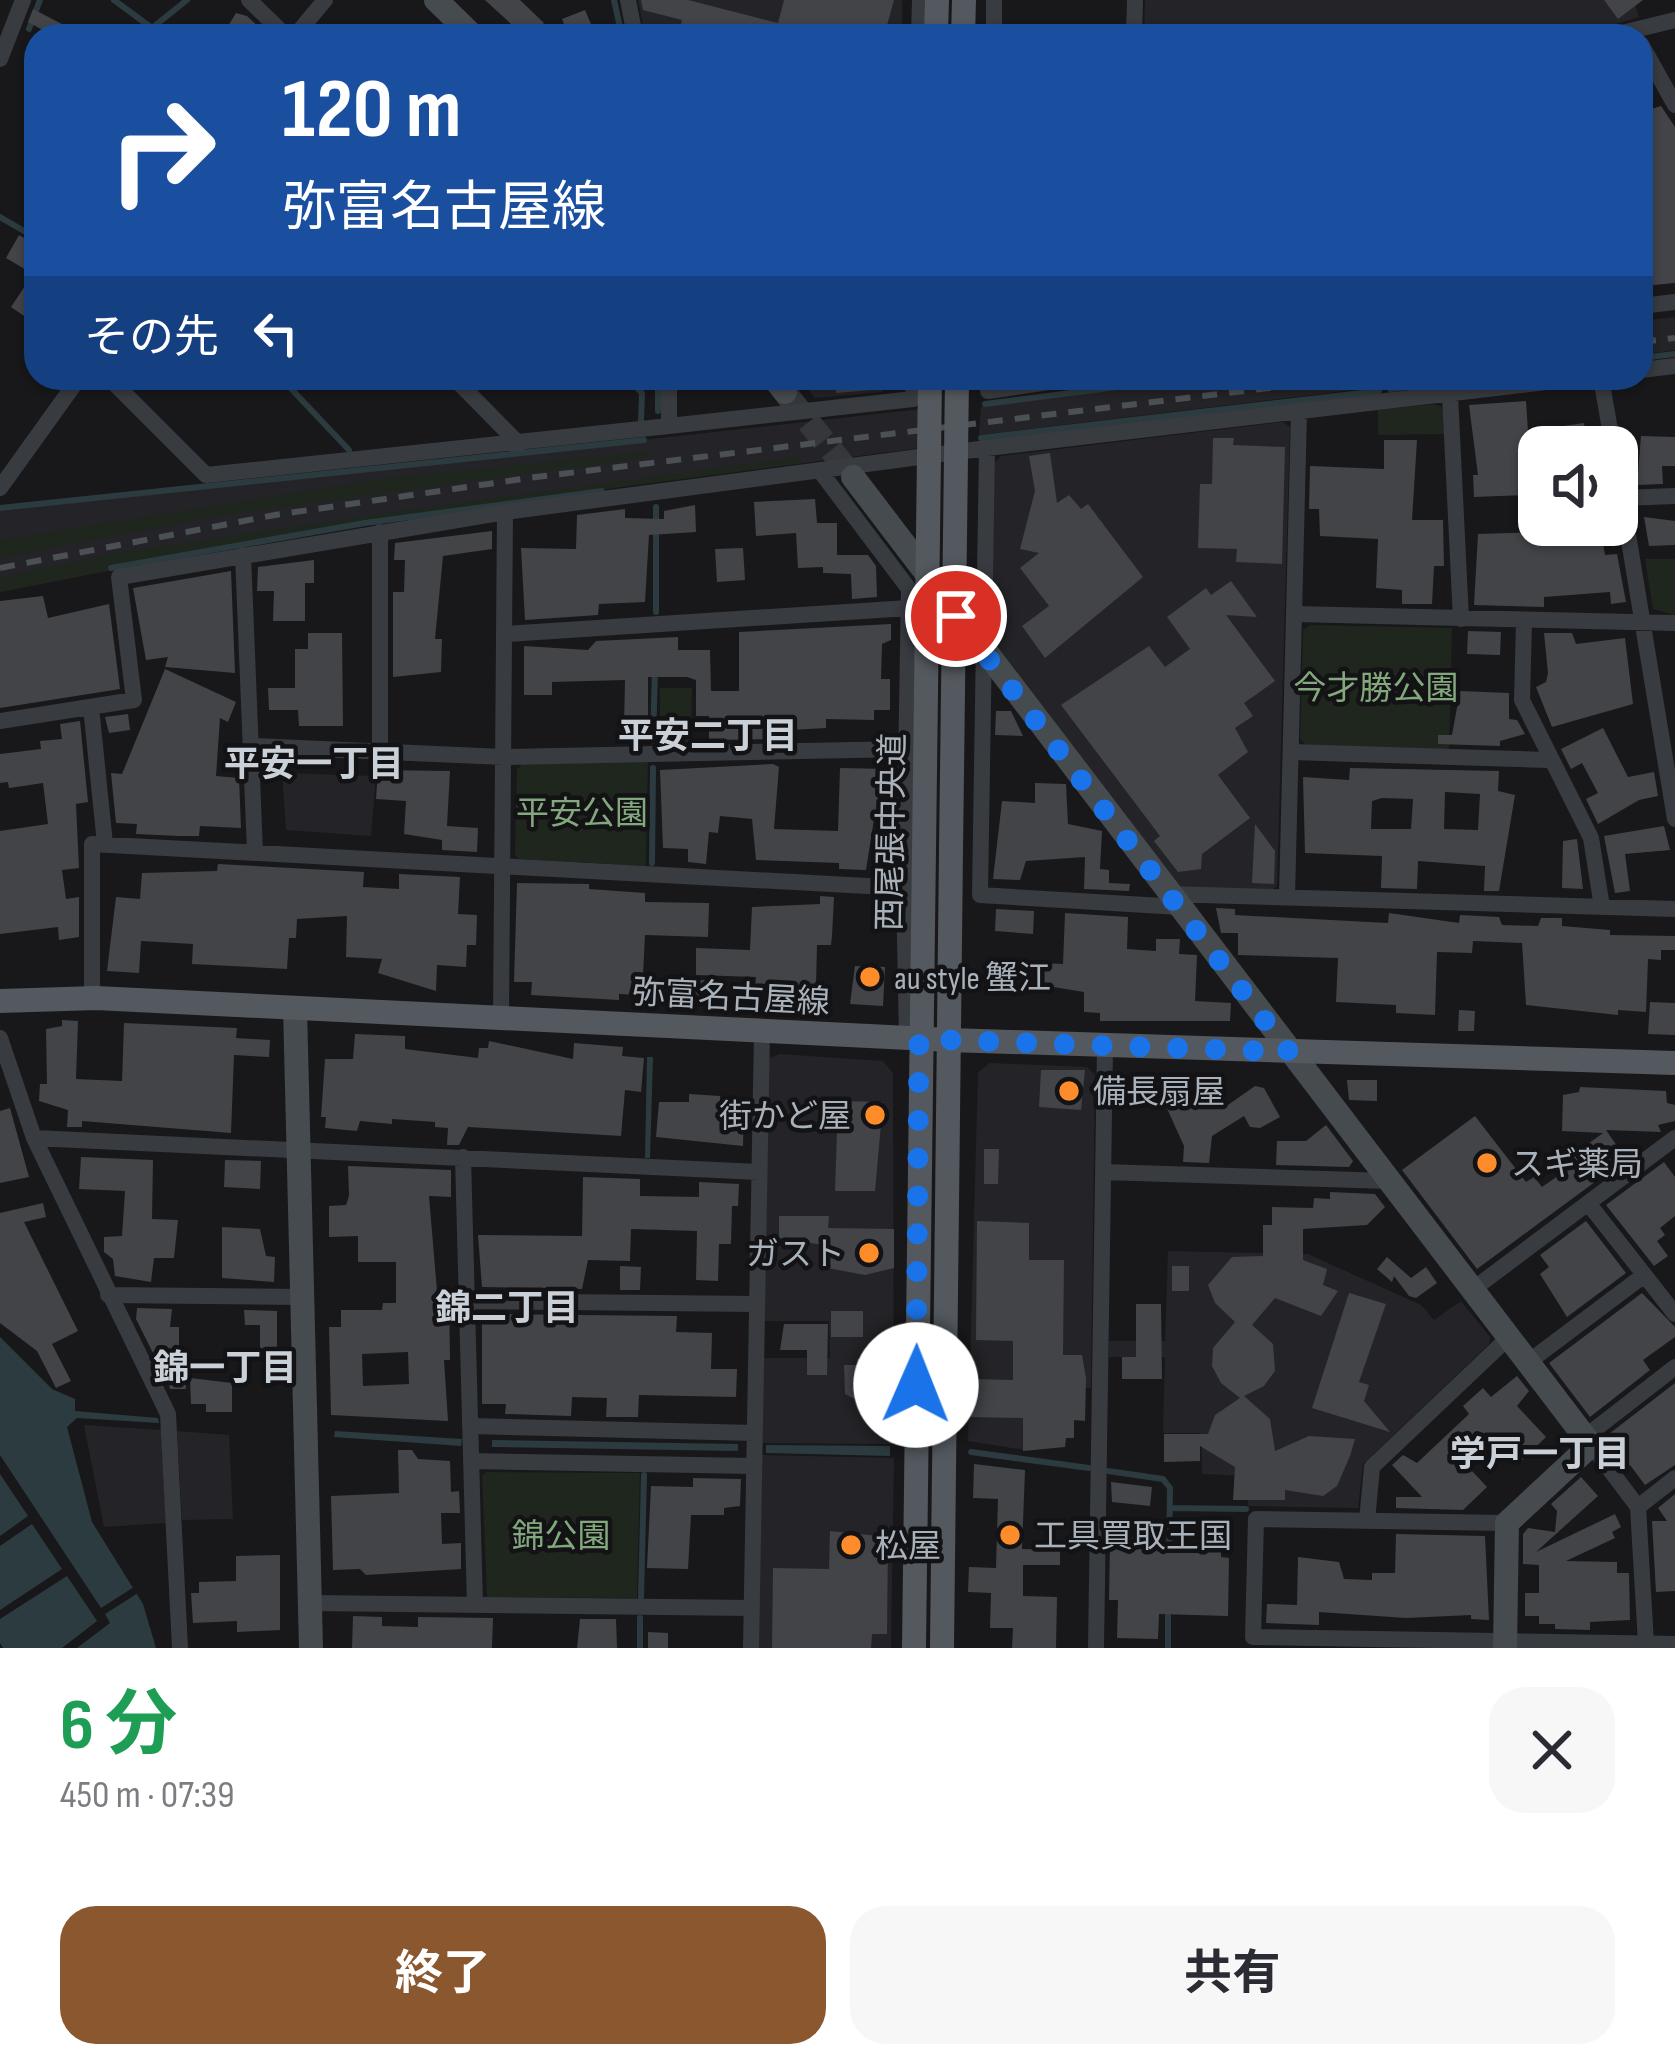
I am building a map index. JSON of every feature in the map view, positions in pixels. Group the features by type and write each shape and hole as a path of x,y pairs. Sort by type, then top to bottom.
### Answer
{"main road":[{"name":"西尾張中央道","path":"914,1648 913,1038 924,849 930,390"},
{"name":"西尾張中央道","path":"942,1648 957,390"},
{"name":"弥富名古屋線","path":"0,1001 92,998 950,1040 1675,1063"}],"street":[{"path":"0,59 23,0"},
{"path":"250,0 277,24"},
{"path":"302,24 325,0"},
{"path":"436,0 460,24"},
{"path":"1664,0 1669,20"},
{"path":"1653,65 1675,105"},
{"path":"0,488 70,390"},
{"path":"122,390 206,475 914,399 914,390"},
{"path":"466,390 519,444"},
{"path":"669,390 669,426"},
{"path":"0,721 134,700 137,691 119,577 505,512 987,448 1488,390"},
{"path":"1603,390 1609,426"},
{"path":"1450,395 1461,619"},
{"path":"1287,898 1299,412"},
{"path":"987,448 980,895 1675,909"},
{"path":"820,471 909,589 904,888 913,1038"},
{"path":"854,477 983,653 1638,1507 1646,1643"},
{"path":"1638,497 1675,496"},
{"path":"501,1017 505,512"},
{"path":"380,532 380,750"},
{"path":"1630,546 1671,764 1675,819"},
{"path":"243,555 255,852"},
{"path":"506,634 909,608"},
{"path":"1295,614 1675,623"},
{"path":"1524,622 1522,700 1591,838 1602,907"},
{"path":"91,707 105,844"},
{"path":"250,746 504,757 906,749"},
{"path":"1291,752 1548,760"},
{"path":"92,998 92,844 904,888"},
{"path":"295,1008 311,1648"},
{"path":"752,1648 762,1030"},
{"path":"0,1038 34,1138 168,1414 180,1648"},
{"path":"1096,1648 1105,1046"},
{"path":"34,1138 759,1172"},
{"path":"1472,1290 1675,1138"},
{"path":"463,1157 475,1605"},
{"path":"1103,1172 1388,1181"},
{"path":"1588,1203 1675,1314"},
{"path":"1527,1363 1643,1276"},
{"path":"108,1295 302,1297"},
{"path":"467,1300 757,1304"},
{"path":"1367,1521 1372,1467 1508,1337"},
{"path":"1505,1644 1507,1523 1588,1441 1675,1367"},
{"path":"470,1426 755,1433"},
{"path":"471,1461 754,1466"},
{"path":"1638,1507 1675,1478"},
{"path":"1507,1523 1256,1520 1253,1637 1675,1643"},
{"path":"310,1603 752,1608"}],"shaded area":[{"path":"638,0 902,0 902,24 643,24"},
{"path":"1145,0 1634,0 1639,17 1616,24 1144,24"},
{"path":"1675,317 1675,350 1653,353 1653,320"},
{"path":"809,390 883,390 882,392 815,398"},
{"path":"1112,390 1353,390 979,435 981,407"},
{"path":"922,409 920,448 367,520 0,592 0,511"},
{"path":"1283,422 1290,427 1277,886 1272,890 1183,889 1166,876 989,637 994,463 1001,456"},
{"path":"282,773 376,776 371,836 286,830"},
{"path":"780,1054 883,1061 893,1073 894,1444 762,1443 763,1358 830,1358 829,1321 764,1321 769,1058"},
{"path":"647,1057 653,1057 650,1158 645,1158"},
{"path":"990,1063 1087,1067 1095,1075 1091,1388 1032,1387 1031,1451 968,1441 978,1072"},
{"path":"1168,1251 1308,1254 1421,1305 1434,1320 1461,1301 1490,1337 1489,1344 1363,1464 1358,1508 1248,1506 1249,1476 1202,1474 1201,1433 1163,1433 1165,1357 1109,1357 1109,1341 1165,1341"},
{"path":"0,1337 52,1389 75,1399 75,1411 158,1418 159,1423 77,1418 67,1427 92,1522 143,1604 156,1648 3,1648 0,1643"},
{"path":"84,1425 161,1430 166,1523 104,1527"},
{"path":"177,1431 229,1435 233,1519 182,1520"},
{"path":"335,1431 462,1439 461,1446 334,1437"},
{"path":"492,1440 738,1444 738,1451 492,1447"},
{"path":"766,1445 890,1446 890,1456 766,1453"},
{"path":"762,1455 894,1458 891,1648 758,1648"}],"green space":[{"path":"1434,404 1444,408 1445,434 1378,435 1378,410"},
{"path":"648,451 653,456 221,516 0,558 0,540 380,479"},
{"path":"798,457 804,463 367,520 0,592 0,577 117,553"},
{"path":"1645,559 1675,559 1675,615 1653,609"},
{"name":"今才勝公園","path":"1310,625 1452,628 1449,750 1306,746 1300,738 1303,630"},
{"path":"660,688 692,688 691,744 660,743"},
{"name":"平安公園","path":"648,761 646,866 519,859 515,855 517,769 524,763"},
{"name":"錦公園","path":"486,1472 640,1473 637,1598 487,1597 482,1476"}],"pier":[{"path":"0,1455 101,1608 134,1587 138,1593 105,1614 110,1623 77,1648 62,1648 97,1621 67,1576 0,1619 0,1610 62,1569 32,1524 0,1546 0,1536 28,1516 0,1474"}],"building":[{"path":"485,0 520,0 544,23 511,24"},
{"path":"641,0 688,0 778,23 784,0 894,0 887,24 681,24 682,20 643,10"},
{"path":"1604,0 1643,0 1618,19"},
{"path":"33,9 62,24 32,24 28,22"},
{"path":"585,10 591,24 564,24 562,19"},
{"path":"236,13 255,24 229,24"},
{"path":"1661,106 1675,127 1675,283 1653,285 1653,108"},
{"path":"19,235 24,238 24,269 6,258"},
{"path":"24,288 24,316 11,307"},
{"path":"1526,401 1528,426 1518,426 1518,495 1474,497 1473,475 1478,475 1469,405"},
{"path":"1641,436 1675,437 1675,466 1662,466 1663,484 1638,485"},
{"path":"1213,438 1234,438 1233,445 1285,447 1282,564 1236,562 1237,549 1198,548 1200,484 1212,484"},
{"path":"1384,440 1417,440 1412,520 1443,520 1444,566 1434,566 1432,604 1402,604 1402,590 1376,588 1378,539 1320,536 1319,509 1309,509 1310,466 1384,469"},
{"path":"1050,453 1057,503 1069,495 1081,509 1088,504 1143,577 1045,658 1022,626 1049,606 1020,568 1039,553 1020,549 1035,491 1029,456"},
{"path":"815,499 817,523 837,523 837,555 868,555 876,566 877,597 852,599 851,574 823,573 823,567 798,568 796,533 756,536 754,502"},
{"path":"695,505 696,532 649,535 645,602 599,604 598,615 525,620 521,548 576,549 577,515 625,509 625,518 664,519 664,511"},
{"path":"1644,517 1675,521 1675,545 1649,546"},
{"path":"492,531 492,549 443,556 435,639 442,639 441,672 393,677 393,592 404,592 405,560 394,560 395,543"},
{"path":"1518,533 1518,546 1604,546 1605,555 1617,554 1626,602 1611,604 1610,592 1544,597 1544,607 1474,605 1478,534"},
{"path":"743,548 745,580 717,582 715,549"},
{"path":"314,560 314,583 305,583 305,621 273,621 274,591 257,591 258,567"},
{"path":"231,571 235,673 165,667 168,657 146,660 133,588"},
{"path":"1231,581 1257,617 1226,615 1275,681 1244,703 1253,716 1235,728 1248,752 1218,775 1250,818 1202,854 1201,869 1178,872 1154,841 1160,836 1061,705 1149,646 1165,667 1190,649 1167,617 1206,588 1211,595"},
{"path":"43,596 48,618 109,604 120,689 0,708 0,601"},
{"path":"891,624 891,640 882,644 881,679 890,679 890,710 874,710 874,720 826,719 826,728 773,731 773,739 709,740 709,716 696,716 696,680 687,677 648,677 648,728 624,725 625,680 552,682 552,695 524,695 524,646 588,650 596,641 678,637 678,650 710,650 711,691 739,691 739,632"},
{"path":"1468,631 1501,632 1500,655 1467,654"},
{"path":"308,633 342,633 343,726 299,726 298,710 269,710 268,688 295,688 295,649 308,649"},
{"path":"1544,633 1572,633 1576,644 1625,638 1633,704 1552,727 1536,687 1546,682 1548,673"},
{"path":"165,669 236,702 228,722 220,718 216,776 239,778 241,828 200,826 199,836 179,836 136,834 137,824 116,823 111,773 122,774"},
{"path":"1460,691 1509,693 1509,719 1517,720 1525,734 1500,741 1500,746 1438,744 1438,735 1452,735"},
{"path":"996,711 1011,711 1023,736 995,735"},
{"path":"128,714 130,730 109,733 105,717"},
{"path":"80,721 88,802 76,804 79,868 62,870 66,899 79,897 79,937 59,940 58,927 0,934 0,831 48,824 43,783 9,788 8,782 0,783 0,754 41,749 40,741 62,739 60,724"},
{"path":"1603,728 1628,777 1654,772 1658,796 1639,800 1598,824 1586,799 1598,793 1582,763 1571,769 1561,749"},
{"path":"779,767 774,829 838,831 840,768 887,769 889,819 874,819 866,870 839,869 839,863 756,860 752,819 720,816 718,833 709,832 706,864 688,862 688,849 663,848 660,770"},
{"path":"1350,768 1499,771 1498,791 1515,795 1499,891 1484,891 1485,866 1418,861 1417,889 1381,888 1382,856 1305,853 1303,777 1349,780","holes":["1445,792 1480,794 1478,830 1444,829","1413,799 1411,829 1371,829 1372,801"]},
{"path":"378,770 450,771 447,826 478,828 477,852 442,850 442,840 404,834 406,801 376,799"},
{"path":"1035,783 1066,784 1068,824 1102,831 1100,869 1109,870 1109,883 1130,884 1129,891 1084,889 1085,857 1026,861 1020,880 993,879 1002,801 1035,803"},
{"path":"1255,824 1275,851 1274,884 1252,883"},
{"path":"1664,826 1670,850 1625,854 1630,891 1615,893 1604,836"},
{"path":"1577,839 1583,889 1562,888 1563,841"},
{"path":"218,864 364,872 363,887 399,889 399,874 460,877 458,914 477,915 476,945 467,945 466,967 437,965 436,991 378,973 382,959 346,957 347,916 297,919 296,938 289,938 287,969 192,964 193,944 141,941 139,973 107,971 116,897 140,899 142,873 217,871"},
{"path":"517,883 589,884 589,889 645,893 645,902 709,903 708,937 645,935 642,995 619,994 619,1000 531,995 532,982 514,982"},
{"path":"820,896 834,897 831,945 817,945 816,986 755,988 756,977 696,975 696,948 750,950 752,907 820,904"},
{"path":"1216,908 1235,909 1235,915 1388,923 1389,913 1459,923 1460,915 1499,917 1502,925 1538,926 1541,918 1562,918 1562,926 1610,930 1610,935 1675,936 1675,950 1661,950 1661,960 1648,959 1646,1012 1618,1010 1618,1015 1526,1005 1522,943 1473,941 1472,953 1437,952 1435,1015 1396,1013 1396,1005 1336,1002 1338,958 1238,955 1238,933 1221,933"},
{"path":"996,909 1034,911 1033,934 995,931"},
{"path":"1065,913 1128,917 1127,949 1156,951 1156,939 1180,939 1179,954 1197,955 1195,1001 1231,1003 1230,1021 1100,1021 1100,1013 1084,1012 1084,992 1041,985 1042,963 1063,964"},
{"name":"au style 蟹江","path":"855,966 885,967 883,1006 850,1004"},
{"path":"693,980 708,980 707,1003 692,1003"},
{"path":"1650,1002 1675,1003 1675,1035 1648,1034"},
{"path":"1459,1010 1475,1011 1474,1031 1458,1031"},
{"path":"62,1020 78,1021 76,1079 122,1081 124,1023 237,1028 236,1038 270,1040 269,1057 234,1055 231,1133 82,1121 82,1127 67,1127 68,1110 39,1101 40,1084 47,1084 46,1029 62,1026"},
{"path":"355,1034 405,1036 405,1049 478,1058 479,1048 488,1048 489,1041 573,1059 574,1043 623,1047 622,1056 644,1058 641,1092 625,1090 621,1136 468,1127 459,1145 447,1145 448,1128 435,1127 435,1122 392,1119 392,1124 360,1121 357,1131 325,1128 326,1117 321,1117 325,1059 353,1059"},
{"path":"1041,1070 1085,1070 1081,1110 1039,1107"},
{"path":"1347,1080 1377,1080 1377,1101 1349,1100"},
{"path":"1214,1081 1228,1105 1255,1086 1264,1088 1280,1117 1260,1128 1250,1127 1244,1116 1212,1136 1209,1163 1183,1162 1184,1146 1165,1104"},
{"path":"1580,1087 1666,1091 1667,1103 1675,1105 1675,1121 1658,1125 1661,1132 1606,1130 1626,1159 1477,1269 1402,1170 1475,1116 1526,1182 1534,1177 1542,1187 1575,1164 1570,1157 1603,1133 1562,1131 1563,1095 1579,1092"},
{"path":"689,1094 720,1096 720,1103 744,1106 743,1146 656,1137 659,1102 689,1102"},
{"path":"838,1101 883,1102 875,1191 835,1191"},
{"path":"10,1108 29,1177 0,1183 0,1111"},
{"path":"1326,1125 1353,1161 1349,1167 1276,1165 1277,1141 1306,1141"},
{"path":"984,1149 999,1149 998,1184 984,1184"},
{"path":"81,1157 153,1160 152,1219 178,1220 174,1258 154,1258 151,1282 115,1276 113,1259 104,1252 104,1237 122,1236 125,1191 79,1189"},
{"path":"225,1160 261,1161 260,1189 224,1187"},
{"path":"1664,1162 1675,1177 1675,1216 1660,1228 1665,1235 1657,1241 1668,1256 1654,1266 1606,1205"},
{"path":"348,1166 451,1170 451,1197 429,1196 437,1291 449,1290 450,1360 444,1360 448,1421 331,1415 329,1327 341,1327 341,1310 382,1310 383,1303 396,1303 396,1262 358,1262 358,1236 329,1237 329,1206 346,1205","holes":["408,1352 409,1384 363,1386 362,1354"]},
{"path":"583,1177 640,1179 640,1196 699,1197 699,1182 739,1184 738,1206 732,1206 731,1244 719,1244 718,1281 696,1280 697,1231 631,1229 630,1261 588,1260 582,1289 482,1287 478,1235 582,1236"},
{"path":"1330,1192 1375,1194 1385,1207 1367,1225 1303,1229 1303,1260 1327,1269 1323,1285 1338,1291 1321,1316 1275,1298 1252,1325 1273,1344 1275,1371 1264,1386 1244,1396 1270,1419 1275,1451 1309,1436 1355,1439 1350,1456 1337,1486 1323,1496 1285,1490 1285,1500 1233,1500 1235,1467 1200,1446 1200,1461 1164,1462 1164,1434 1208,1434 1215,1415 1240,1398 1221,1383 1212,1366 1213,1348 1235,1322 1215,1303 1208,1285 1232,1257 1263,1256 1263,1225 1272,1225 1272,1207 1313,1208 1314,1198 1330,1199"},
{"path":"43,1203 46,1217 24,1222 78,1331 52,1344 71,1381 56,1388 37,1351 0,1323 0,1213"},
{"path":"779,1216 829,1216 828,1228 894,1229 894,1268 865,1275 822,1267 823,1245 779,1238"},
{"path":"977,1221 1029,1223 1029,1260 1064,1260 1063,1355 1082,1355 1086,1378 1085,1421 1074,1420 1074,1438 1066,1438 1065,1447 1023,1451 1023,1418 971,1417 972,1379 1013,1380 1013,1341 976,1340"},
{"path":"1586,1221 1626,1273 1567,1317 1540,1274 1549,1267 1540,1255"},
{"path":"222,1227 260,1229 266,1256 275,1257 274,1282 222,1278"},
{"path":"1387,1257 1411,1278 1426,1267 1437,1283 1416,1298 1409,1296 1394,1276 1392,1282 1377,1269"},
{"path":"620,1266 641,1267 640,1290 620,1290"},
{"path":"1172,1266 1189,1266 1189,1291 1172,1291"},
{"path":"1349,1293 1386,1304 1359,1382 1369,1385 1364,1401 1390,1432 1312,1408"},
{"path":"1642,1293 1675,1327 1675,1337 1643,1360 1650,1370 1590,1417 1549,1363"},
{"path":"1136,1304 1161,1304 1162,1379 1122,1379 1122,1357 1136,1357"},
{"path":"137,1308 172,1309 170,1327 179,1327 179,1371 163,1372 163,1359 156,1359 136,1319"},
{"path":"244,1310 277,1311 277,1358 260,1358 260,1325 245,1325"},
{"path":"831,1311 863,1311 863,1337 831,1337"},
{"path":"489,1314 677,1316 676,1332 712,1333 711,1369 737,1369 736,1397 639,1395 638,1417 606,1417 607,1398 572,1397 571,1416 505,1414 506,1404 482,1404 482,1321 489,1321"},
{"path":"784,1324 828,1324 827,1375 807,1375 807,1350 780,1350"},
{"path":"857,1359 882,1359 889,1366 892,1403 862,1403 845,1394 844,1365 857,1365"},
{"path":"166,1373 185,1373 186,1389 170,1389"},
{"path":"1517,1376 1529,1391 1517,1406 1546,1437 1518,1464 1486,1432 1459,1457 1487,1487 1463,1510 1396,1508 1396,1497 1422,1497 1392,1465 1403,1455 1417,1463 1469,1414 1463,1406 1483,1388 1491,1397"},
{"path":"190,1378 232,1383 232,1412 206,1412 206,1404 191,1404"},
{"path":"1675,1383 1675,1465 1645,1485 1630,1465 1625,1469 1605,1437"},
{"path":"398,1450 412,1450 418,1459 450,1461 451,1492 459,1491 460,1513 441,1513 442,1544 461,1543 461,1569 366,1575 360,1569 333,1570 331,1496 399,1493"},
{"path":"974,1464 1025,1470 1022,1549 1060,1550 1060,1565 1023,1565 1023,1596 1057,1597 1056,1648 1012,1648 1013,1628 990,1628 991,1593 968,1592 969,1567 996,1568 998,1499 973,1498"},
{"path":"1581,1477 1598,1496 1536,1552 1615,1514 1621,1527 1612,1532 1615,1538 1566,1561 1617,1562 1617,1573 1629,1573 1630,1620 1590,1622 1590,1630 1555,1629 1555,1624 1539,1624 1539,1616 1525,1616 1525,1593 1539,1593 1539,1565 1523,1564 1523,1534 1528,1528 1555,1532 1557,1511 1551,1504"},
{"path":"693,1478 741,1479 740,1506 724,1508 724,1515 691,1515 688,1569 647,1568 651,1486 693,1487"},
{"path":"1111,1482 1152,1487 1150,1506 1112,1502"},
{"path":"1675,1494 1675,1591 1656,1592 1652,1521 1667,1521 1658,1508"},
{"path":"830,1531 888,1537 887,1634 872,1634 871,1648 772,1648 773,1568 829,1569"},
{"path":"1396,1534 1485,1536 1489,1620 1471,1619 1471,1615 1406,1618 1319,1612 1319,1625 1266,1623 1267,1604 1297,1605 1298,1557 1339,1562 1344,1579 1372,1580 1372,1573 1395,1573"},
{"path":"1127,1537 1157,1538 1157,1548 1221,1549 1221,1557 1229,1558 1228,1616 1159,1614 1158,1639 1117,1638 1118,1600 1109,1600 1110,1541 1127,1542"},
{"path":"280,1555 280,1630 237,1632 237,1621 193,1623 191,1593 199,1593 199,1582 236,1581 236,1556"},
{"path":"353,1616 382,1617 382,1626 418,1627 418,1617 493,1618 492,1648 352,1648"},
{"path":"580,1619 616,1619 617,1648 577,1648"},
{"path":"648,1632 668,1633 668,1648 648,1648"}],"waterway":[{"path":"31,24 40,0"},
{"path":"114,0 147,24"},
{"path":"157,24 187,0"},
{"path":"614,0 619,24"},
{"path":"0,217 24,231"},
{"path":"1653,357 1675,354"},
{"path":"292,390 349,450"},
{"path":"639,390 641,420"},
{"path":"658,390 658,411"},
{"path":"985,404 1094,390"},
{"path":"981,438 1379,391"},
{"path":"0,508 644,440"},
{"path":"111,568 365,523 602,491"},
{"path":"656,507 656,612"},
{"path":"653,741 655,669"},
{"path":"652,863 653,768"},
{"path":"971,1452 1089,1468"},
{"path":"1108,1471 1163,1479 1170,1488 1169,1554"},
{"path":"641,1597 644,1475"},
{"path":"1170,1508 1246,1509"},
{"path":"1168,1610 1168,1648"},
{"path":"640,1618 640,1648"}],"tunnel":[{"path":"786,394 853,477"}],"railway":[{"path":"1653,341 1675,338"},
{"path":"0,568 275,515 536,477 1252,390"}],"place":[{"name":"au style 蟹江","path":"870,977"},
{"name":"備長扇屋","path":"1069,1091"},
{"name":"街かど屋","path":"875,1115"},
{"name":"スギ薬局","path":"1487,1163"},
{"name":"ガスト","path":"869,1253"},
{"name":"工具買取王国","path":"1010,1535"},
{"name":"松屋","path":"851,1545"}],"district":[{"name":"平安二丁目","path":"708,735"},
{"name":"平安一丁目","path":"314,763"},
{"name":"錦二丁目","path":"507,1307"},
{"name":"錦一丁目","path":"225,1367"},
{"name":"学戸一丁目","path":"1540,1453"}],"route":[{"path":"916,1385 919,1039 1289,1052 956,616"}]}
